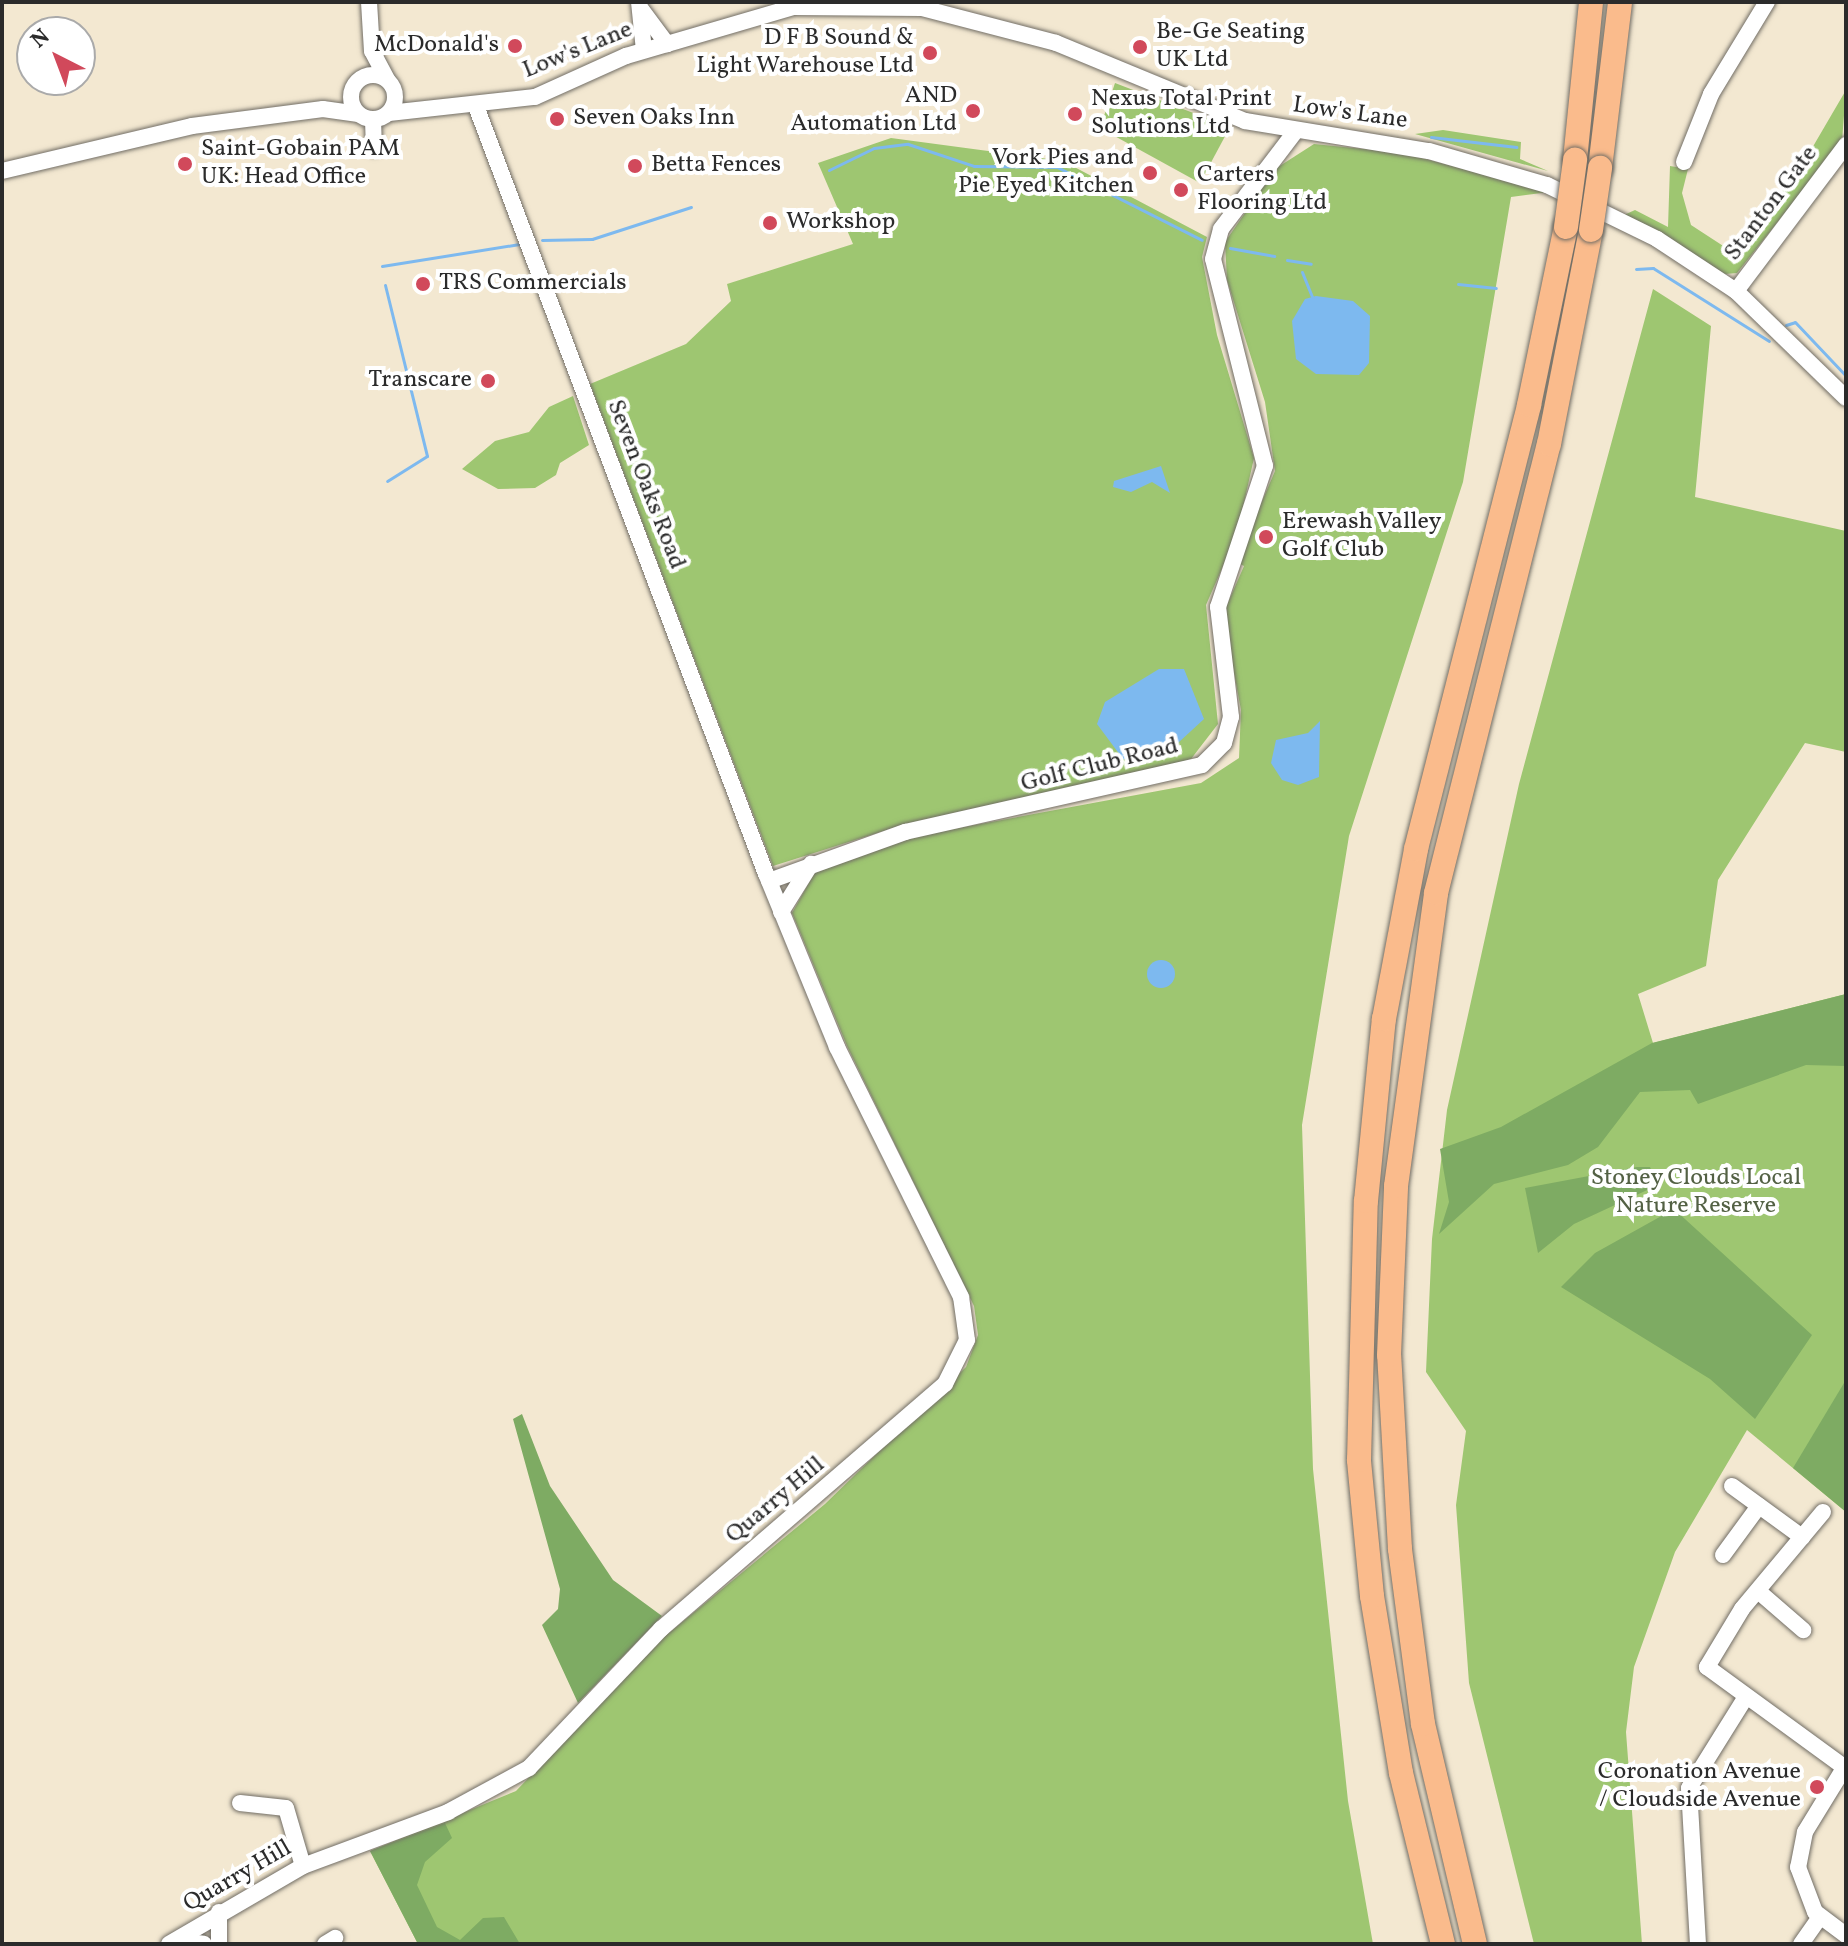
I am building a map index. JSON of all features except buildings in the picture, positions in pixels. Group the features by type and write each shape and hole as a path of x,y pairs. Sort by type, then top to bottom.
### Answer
{"highway":[{"path":"1443,1944 1401,1773 1372,1596 1359,1460 1366,1201 1384,1019 1416,849 1529,405 1566,227 1591,2"},
{"path":"1475,1944 1423,1724 1400,1549 1389,1355 1396,1186 1433,907 1552,433 1591,230 1620,2"}],"street":[{"path":"369,2 372,51 390,85 373,115 374,148"},
{"path":"1684,162 1711,94 1767,2"},
{"path":"640,6 667,44"},
{"path":"640,6 644,50"},
{"name":"Low's Lane","path":"2,171 127,137 323,109 373,115 424,105 476,106 535,97 644,50 794,7 922,8 1056,43 1194,103 1295,132 1417,149 1547,185 1657,239 1736,291 1846,398"},
{"path":"361,78 372,51"},
{"name":"Low's Lane","path":"323,109 351,93 361,78 390,85 424,105"},
{"path":"351,93 373,115"},
{"name":"Seven Oaks Road","path":"476,106 769,881"},
{"name":"Golf Club Road","path":"769,881 905,832 1202,765 1224,743 1231,717 1218,607 1265,466 1213,259 1221,229 1295,132"},
{"name":"Stanton Gate","path":"1736,291 1846,145"},
{"path":"781,912 811,864"},
{"name":"Quarry Hill","path":"173,1942 219,1912 303,1866 448,1812 529,1768 661,1629 884,1440 945,1384 961,1357 968,1325 961,1297 837,1047 769,881"},
{"path":"1732,1486 1802,1537"},
{"path":"1723,1555 1759,1506"},
{"path":"1823,1512 1758,1591 1708,1660 1710,1674 1845,1766 1800,1849 1803,1889 1820,1917 1846,1935"},
{"path":"1758,1591 1803,1630"},
{"path":"1698,1944 1689,1788 1744,1700"},
{"path":"238,1803 286,1808 303,1866"},
{"path":"219,1912 219,1944"},
{"path":"1801,1944 1820,1917"},
{"path":"173,1942 204,1944"}],"green space":[{"path":"1115,83 1230,127 1200,183 1100,128"},
{"path":"1846,90 1842,141 1737,273 1725,274 1624,215 1635,210 1668,227 1670,166 1688,169 1682,193 1691,225 1734,253 1801,167"},
{"path":"1443,130 1521,142 1520,159 1548,171 1415,134"},
{"path":"891,138 1063,161 1207,237 1202,257 1217,335 1254,458 1237,534 1206,605 1218,724 1191,759 1161,769 893,828 773,866 590,384 686,344 731,301 727,284 853,244 818,163"},
{"path":"1314,144 1403,153 1549,192 1511,197 1463,482 1349,836 1302,1125 1313,1469 1348,1801 1373,1944 418,1944 370,1851 516,1791 658,1642 825,1504 966,1367 978,1335 974,1306 847,1046 792,913 815,872 915,836 1201,783 1239,758 1241,710 1223,614 1244,566 1236,562 1275,471 1265,402 1227,280 1225,242 1275,169"},
{"name":"Stoney Clouds Local Nature Reserve","path":"1653,289 1711,326 1695,497 1846,531 1846,752 1805,743 1718,880 1706,966 1638,994 1653,1043 1846,994 1846,1512 1747,1430 1675,1552 1634,1667 1626,1732 1642,1944 1534,1944 1469,1683 1456,1505 1466,1431 1426,1372 1432,1239 1447,1110 1519,784"},
{"path":"573,396 589,445 560,463 556,475 535,488 498,489 462,469 495,441 529,432 549,407"},
{"path":"1846,994 1846,1066 1806,1065 1698,1104 1690,1090 1640,1092 1598,1147 1568,1165 1494,1184 1439,1234 1449,1202 1440,1149 1501,1127 1652,1043"},
{"path":"1650,1167 1658,1185 1574,1224 1538,1253 1525,1188"},
{"path":"1674,1209 1812,1335 1755,1419 1710,1379 1561,1287 1595,1253"},
{"path":"1846,1383 1846,1512 1793,1468"},
{"path":"522,1414 550,1486 613,1580 662,1616 578,1703 542,1625 558,1609 560,1589 513,1419"},
{"path":"445,1823 452,1838 425,1862 417,1885 437,1927 460,1940 483,1918 504,1917 520,1944 418,1944 370,1851"}],"water":[{"path":"1316,296 1353,301 1370,316 1369,363 1359,375 1316,374 1296,359 1292,321 1305,299"},
{"path":"1161,466 1170,493 1152,482 1131,492 1113,487 1114,481"},
{"path":"1159,669 1184,669 1204,719 1166,754 1140,763 1123,759 1097,724 1105,702"},
{"path":"1320,721 1319,777 1298,785 1282,780 1271,763 1276,740 1308,733"},
{"path":"1161,960 1171,964 1175,974 1171,984 1161,988 1151,984 1147,974 1151,964"}],"waterway":[{"path":"1431,137 1516,147"},
{"path":"829,170 874,148 908,144 974,166 1057,167 1202,240"},
{"path":"542,240 592,239 691,207"},
{"path":"382,266 519,244"},
{"path":"1230,248 1274,256"},
{"path":"1287,260 1311,264"},
{"path":"1636,269 1653,268 1769,341"},
{"path":"1302,272 1312,297"},
{"path":"1458,284 1496,288"},
{"path":"385,285 427,456 387,481"},
{"path":"1786,325 1795,322 1846,376"}],"place":[{"name":"McDonald's","path":"515,46"},
{"name":"Be-Ge Seating UK Ltd","path":"1140,47"},
{"name":"D F B Sound & Light Warehouse Ltd","path":"930,53"},
{"name":"AND Automation Ltd","path":"973,111"},
{"name":"Nexus Total Print Solutions Ltd","path":"1075,114"},
{"name":"Seven Oaks Inn","path":"557,119"},
{"name":"Saint-Gobain PAM UK: Head Office","path":"185,164"},
{"name":"Betta Fences","path":"635,166"},
{"name":"Vork Pies and Pie Eyed Kitchen","path":"1150,173"},
{"name":"Carters Flooring Ltd","path":"1181,190"},
{"name":"Workshop","path":"770,223"},
{"name":"TRS Commercials","path":"423,284"},
{"name":"Transcare","path":"488,381"},
{"name":"Erewash Valley Golf Club","path":"1266,537"},
{"name":"Coronation Avenue / Cloudside Avenue","path":"1817,1787"}]}
